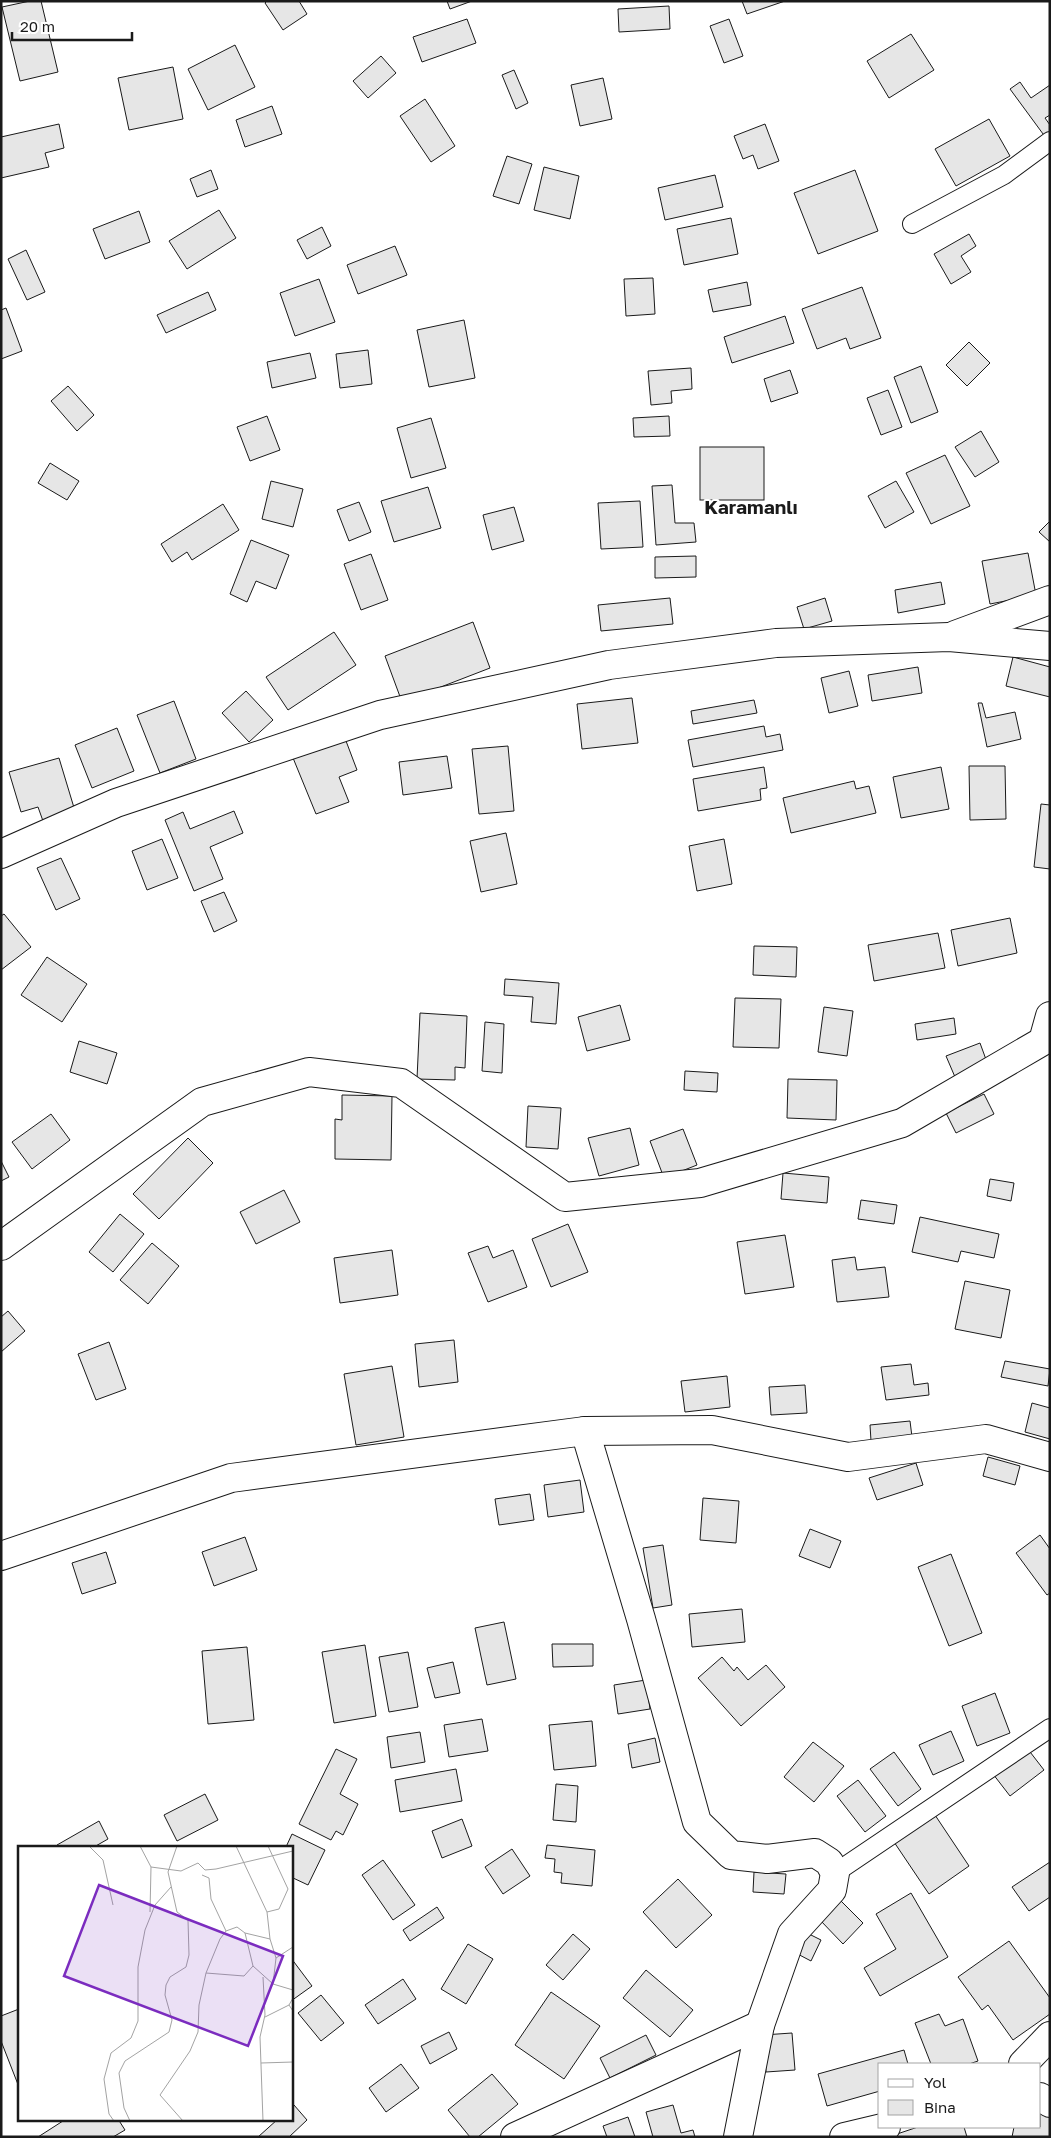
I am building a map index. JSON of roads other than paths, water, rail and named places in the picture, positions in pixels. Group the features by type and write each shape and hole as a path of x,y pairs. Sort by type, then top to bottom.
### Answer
{"street":[{"path":"949,637 1050,600"},
{"path":"1,854 116,803 380,715 609,665 776,643 949,637 1050,646"},
{"path":"1,1246 202,1102 309,1072 401,1082 565,1197 700,1183 902,1123 1043,1041 1050,1016"},
{"path":"1,1556 231,1478 585,1431 712,1430 848,1457 986,1439 1050,1457"},
{"path":"585,1431 641,1619 697,1822 732,1855 767,1859 815,1853 829,1862 835,1873 832,1890 792,1934 760,2025 738,2137"},
{"path":"515,2137 760,2025"},
{"path":"1024,2063 1050,2036"},
{"path":"844,2137 882,2128"}],"lane":[{"path":"912,224 1004,175 1050,141"},
{"path":"835,1873 1050,1728"}],"district":[{"name":"Karamanlı","path":"751,507"}]}
